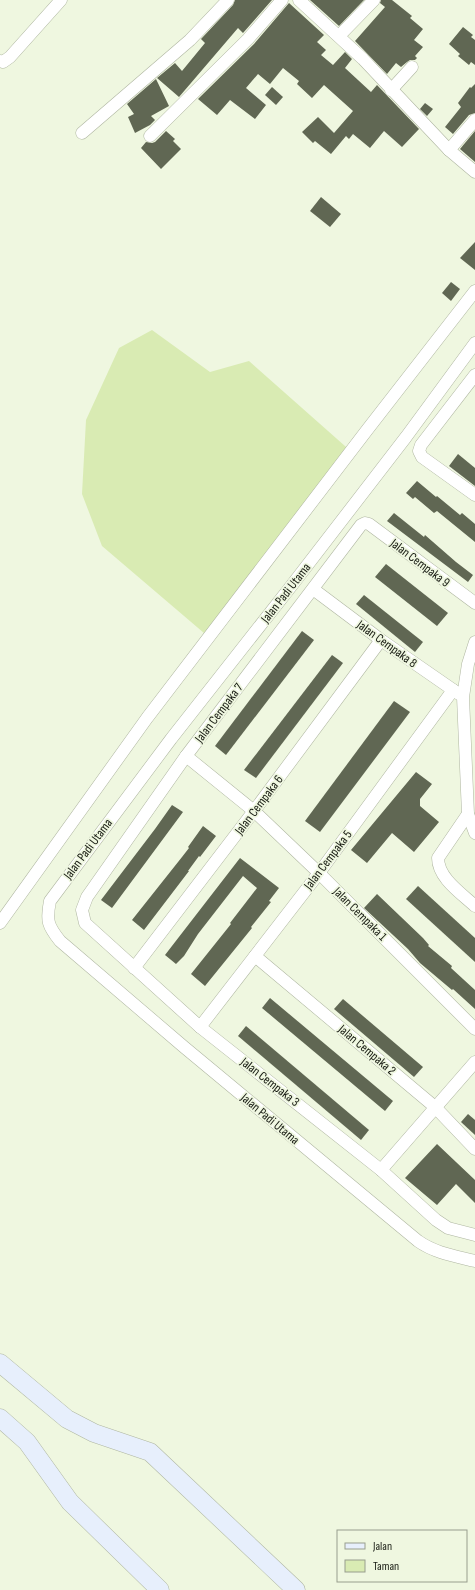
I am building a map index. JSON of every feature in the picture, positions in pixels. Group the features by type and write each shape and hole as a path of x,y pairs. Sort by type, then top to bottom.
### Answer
{"street":[{"path":"0,61 3,62 10,57 61,0"},
{"path":"82,133 190,40 228,0"},
{"path":"150,136 248,39 282,0"},
{"path":"299,0 339,36 449,150 475,172"},
{"path":"339,36 374,0"},
{"path":"391,90 412,67"},
{"path":"449,150 475,120"},
{"path":"0,923 147,718 367,430 475,292"},
{"name":"Jalan Padi Utama","path":"475,343 406,437 166,745 50,901 47,916 50,928 60,941 184,1047 418,1241 428,1248 475,1262"},
{"path":"473,382 421,445 419,451 422,457 475,495"},
{"name":"Jalan Cempaka 7","path":"82,910 87,897 186,756 361,525 365,523"},
{"name":"Jalan Cempaka 9","path":"365,523 369,524 475,603"},
{"name":"Jalan Cempaka 8","path":"313,589 381,640 458,694"},
{"name":"Jalan Cempaka 6","path":"134,968 254,811 381,640"},
{"path":"475,642 458,694 468,814 475,833"},
{"name":"Jalan Cempaka 5","path":"200,1027 458,694"},
{"name":"Jalan Cempaka 1","path":"186,756 254,811 319,873 475,1029"},
{"path":"468,814 438,858 438,865 440,871 448,880 475,906"},
{"name":"Jalan Cempaka 3","path":"82,910 86,923 200,1027 381,1170 436,1220 448,1228 475,1235"},
{"name":"Jalan Cempaka 2","path":"255,956 435,1107 475,1149"},
{"path":"381,1170 475,1062"},
{"path":"0,1363 67,1419 94,1433 150,1452 296,1590"},
{"path":"0,1418 27,1442 70,1502 160,1590"}],"green space":[{"path":"152,330 210,372 249,361 354,454 211,639 102,546 82,494 86,420 119,348"}],"building":[{"path":"235,0 272,0 243,33 238,28 179,97 157,78 175,63 182,71 205,43 201,39 233,5"},
{"path":"310,0 364,0 339,26"},
{"path":"381,0 392,0 412,16 410,18 423,29 414,40 423,47 415,56 417,58 415,60 410,60 401,67 396,63 387,74 355,41 385,7 380,3"},
{"path":"289,3 324,35 317,42 326,50 321,55 333,65 345,52 352,59 345,68 371,92 377,85 419,129 402,147 384,131 370,148 353,134 349,139 346,136 331,154 315,141 313,143 302,132 318,117 334,133 353,111 324,85 312,98 297,84 299,81 283,68 270,84 258,74 246,88 266,105 255,119 230,100 217,115 198,99 254,44"},
{"path":"463,27 473,35 471,37 475,40 475,65 471,62 469,65 458,56 460,54 449,44"},
{"path":"156,79 169,106 151,116 155,120 150,125 135,133 128,117 134,114 127,104"},
{"path":"475,84 475,113 469,115 453,134 445,127 461,107 458,103 470,87 471,88"},
{"path":"272,87 283,97 276,105 265,95"},
{"path":"425,103 433,109 427,116 420,109"},
{"path":"166,131 175,139 173,141 181,149 161,169 141,148 146,142 155,142"},
{"path":"475,131 475,162 460,149"},
{"path":"321,197 341,214 330,227 310,211"},
{"path":"475,242 475,270 460,258"},
{"path":"451,282 460,289 451,301 442,293"},
{"path":"458,454 475,468 475,486 449,466"},
{"path":"417,481 460,515 462,513 475,524 475,542 437,511 434,513 415,497 413,499 406,493"},
{"path":"394,513 424,537 425,535 473,575 468,582 387,521"},
{"path":"386,564 448,613 437,626 375,577"},
{"path":"364,595 423,642 415,652 356,604"},
{"path":"302,631 314,640 226,755 215,746"},
{"path":"332,655 343,663 256,778 244,770"},
{"path":"394,701 410,712 320,832 305,821"},
{"path":"416,772 432,784 420,799 420,806 439,822 414,852 392,833 367,863 351,850"},
{"path":"172,805 183,812 112,908 101,900"},
{"path":"203,826 216,836 200,857 199,856 144,930 132,920 189,848 188,847"},
{"path":"240,858 279,888 269,901 271,902 251,927 252,928 205,986 191,974 231,924 230,923 257,888 243,876 198,934 184,956 176,964 165,955"},
{"path":"418,886 475,938 475,962 406,899"},
{"path":"377,894 423,938 429,945 428,946 452,966 451,968 475,990 475,1009 453,989 452,990 420,963 408,949 364,908"},
{"path":"270,998 393,1101 385,1111 262,1008"},
{"path":"343,999 423,1067 414,1077 334,1009"},
{"path":"246,1026 369,1130 361,1140 238,1036"},
{"path":"468,1114 475,1120 475,1135 461,1122"},
{"path":"437,1144 475,1180 475,1203 456,1184 437,1205 405,1178"}]}
